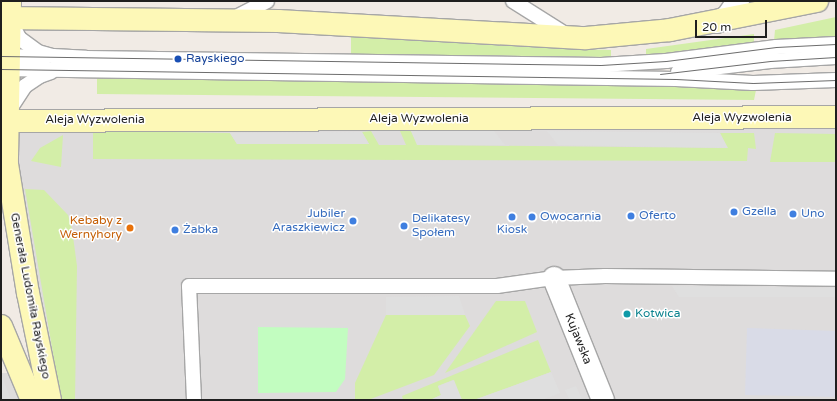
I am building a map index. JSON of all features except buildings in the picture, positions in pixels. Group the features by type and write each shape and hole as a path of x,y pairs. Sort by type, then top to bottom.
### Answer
{"street":[{"path":"717,22 727,17 738,1"},
{"path":"4,120 7,12 230,20 573,38 624,36 717,22 817,1"},
{"name":"Aleja Wyzwolenia","path":"4,120 836,117"},
{"name":"Generała Ludomiła Rayskiego","path":"4,120 10,186 50,400"},
{"name":"Kujawska","path":"554,278 603,400"},
{"name":"Generała Ludomiła Rayskiego","path":"1,326 32,400"}],"lane":[{"path":"230,20 267,1"},
{"path":"513,1 573,38"},
{"path":"7,12 15,32 28,46 47,55 72,63 753,83 836,80"},
{"path":"5,63 608,65 666,61 776,47 836,44"},
{"path":"606,78 836,56"},
{"path":"4,120 13,102 31,82 72,63"},
{"path":"194,400 189,286 496,286 554,278 605,276 836,279"}],"shaded area":[{"path":"15,127 836,127 836,400 56,400 20,203"},
{"path":"411,131 494,131 505,145 417,145"},
{"path":"547,131 720,133 728,148 558,145"},
{"path":"362,132 369,144 237,144 230,133"},
{"path":"672,286 836,288 836,297 679,297"},
{"path":"459,296 465,315 386,315 386,297"},
{"path":"747,328 836,331 836,397 745,395"},
{"path":"551,372 560,393 542,400 474,400"},
{"path":"1,373 11,373 22,400 1,400"},
{"path":"1,374 11,400 1,400"},
{"path":"454,380 462,400 430,400 441,395 438,386"},
{"path":"576,386 582,400 570,400 565,390"}],"green space":[{"path":"836,17 836,39 774,41 775,30"},
{"path":"754,34 754,44 646,57 646,49"},
{"path":"351,37 546,48 611,50 611,57 351,54"},
{"path":"97,75 594,83 756,90 754,100 97,94"},
{"path":"371,131 379,145 406,145 400,131 411,131 418,145 727,148 720,133 754,133 756,149 748,148 747,161 93,159 93,132 230,133 237,144 369,144 362,132"},
{"path":"775,133 836,134 836,162 770,162"},
{"path":"63,135 61,167 31,161 40,148"},
{"path":"25,189 44,190 68,215 72,229 77,266 75,400 61,400"},
{"path":"496,301 525,301 537,332 445,373"},
{"path":"386,315 465,315 470,326 434,375 368,400 355,400 355,383"},
{"path":"258,327 348,328 345,379 336,392 258,393"},
{"path":"538,340 551,372 474,400 462,400 453,380 438,386 441,395 430,400 403,400 402,396"}],"tram line":[{"path":"1,56 601,65 666,61 776,47 836,44"},
{"path":"660,74 770,61 836,57"},
{"path":"1,69 676,79 753,83 836,80"}],"place":[{"name":"Rayskiego","path":"178,59"},
{"name":"Gzella","path":"734,212"},
{"name":"Uno","path":"793,214"},
{"name":"Oferto","path":"631,216"},
{"name":"Kiosk","path":"512,217"},
{"name":"Owocarnia","path":"532,217"},
{"name":"Jubiler Araszkiewicz","path":"353,221"},
{"name":"Delikatesy Społem","path":"404,226"},
{"name":"Kebaby z Wernyhory","path":"130,228"},
{"name":"Żabka","path":"175,230"},
{"name":"Kotwica","path":"627,314"}]}
